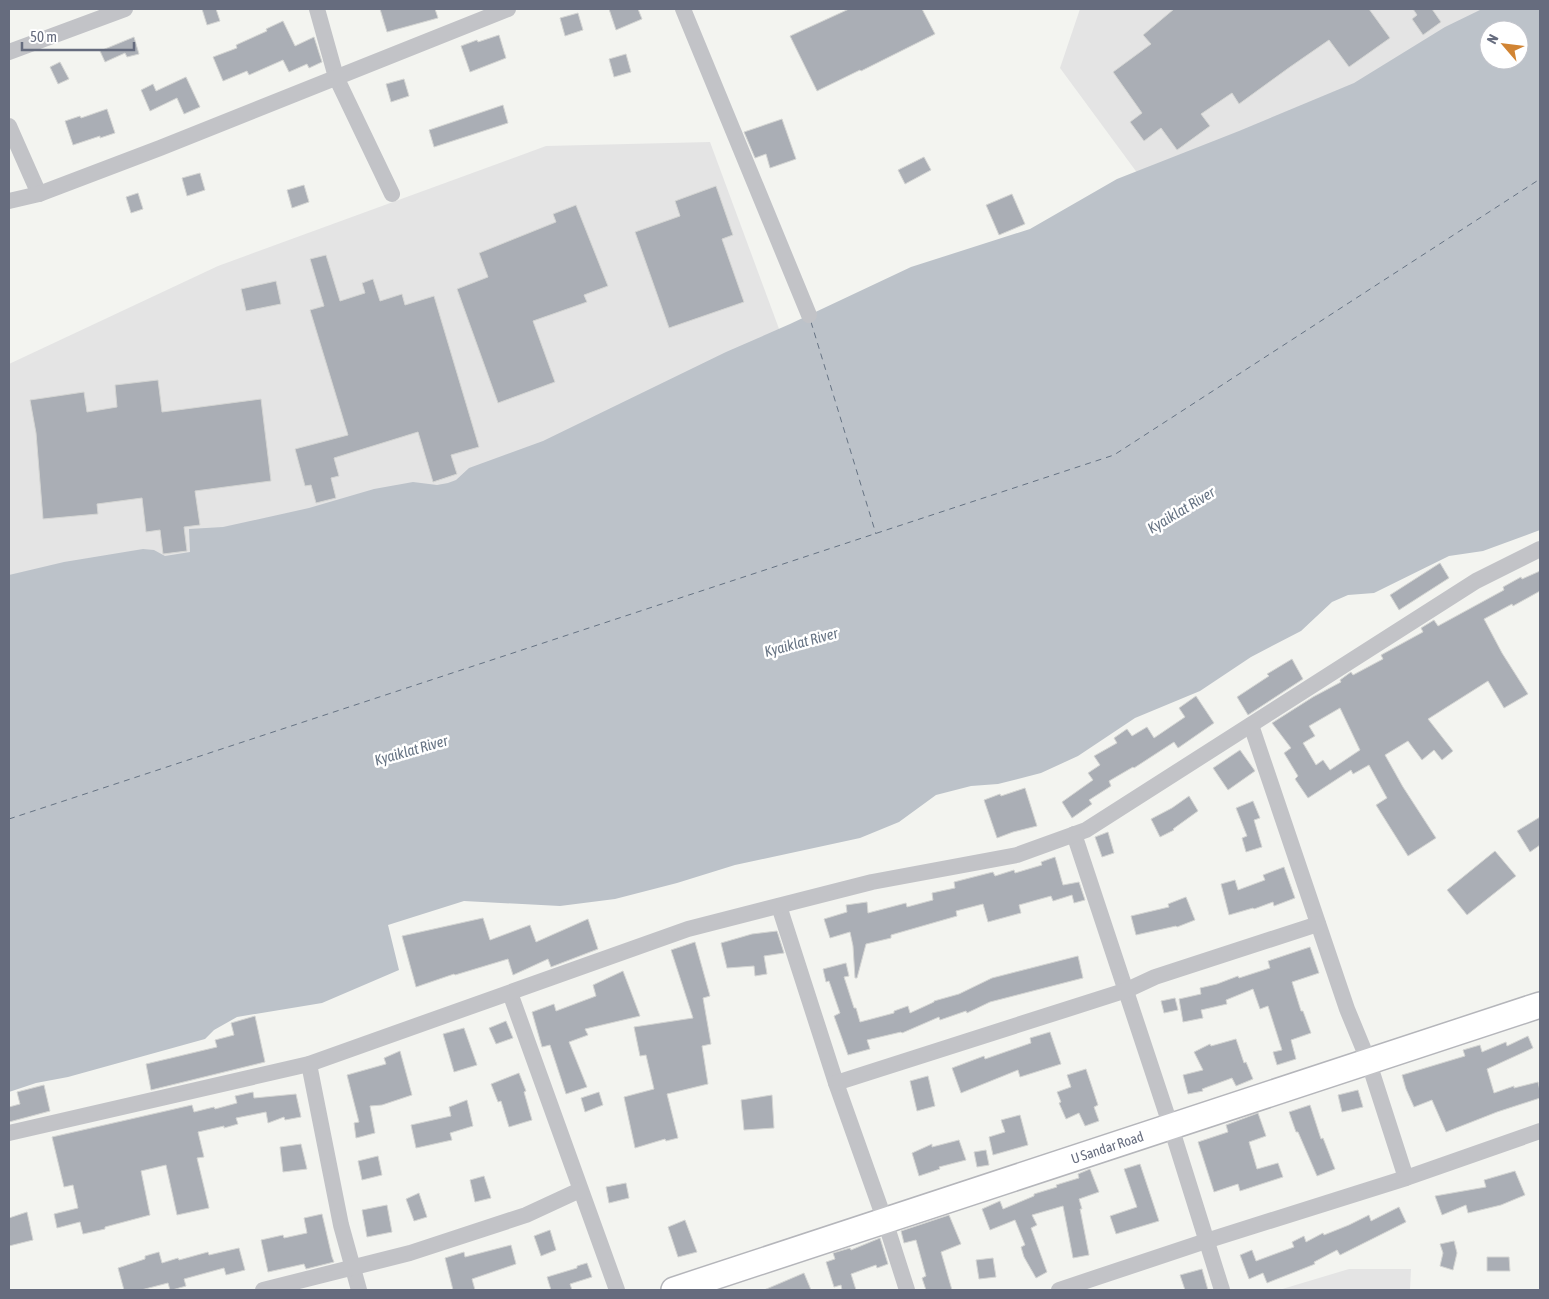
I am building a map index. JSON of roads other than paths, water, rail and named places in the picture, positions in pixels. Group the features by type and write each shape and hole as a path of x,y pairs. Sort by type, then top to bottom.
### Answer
{"main road":[{"name":"U Sandar Road","path":"674,1290 1368,1060 1540,1005"}],"street":[{"path":"9,52 126,9"},
{"path":"317,9 336,77 392,194"},
{"path":"9,201 39,194 508,9"},
{"path":"683,9 809,315"},
{"path":"9,126 39,194"},
{"path":"9,1133 309,1064 688,929 872,882 1017,855 1086,830 1476,581 1540,549"},
{"path":"1251,725 1347,1009 1368,1060 1406,1178"},
{"path":"1074,834 1127,990 1222,1290"},
{"path":"779,906 836,1083 885,1221 907,1290"},
{"path":"836,1083 1127,990 1155,977 1318,924"},
{"path":"510,993 617,1290"},
{"path":"309,1064 341,1225 359,1290"},
{"path":"1059,1290 1406,1178 1540,1131"},
{"path":"263,1290 410,1253 526,1215 580,1190"}],"water":[{"name":"Kyaiklat River","path":"1482,9 1540,9 1540,530 1483,551 1449,556 1374,593 1348,595 1332,602 1301,631 1251,657 1200,691 1135,718 1078,756 1041,773 998,784 971,786 936,795 899,822 860,838 735,865 677,883 615,899 560,906 464,901 388,925 399,970 322,1003 237,1017 214,1030 205,1039 68,1077 36,1083 9,1092 9,575 64,562 143,549 154,550 165,556 190,552 189,529 223,527 309,508 374,489 413,482 437,485 448,483 456,480 469,468 543,441 726,352 911,267 1030,229 1117,179 1354,83 1445,27"}]}
